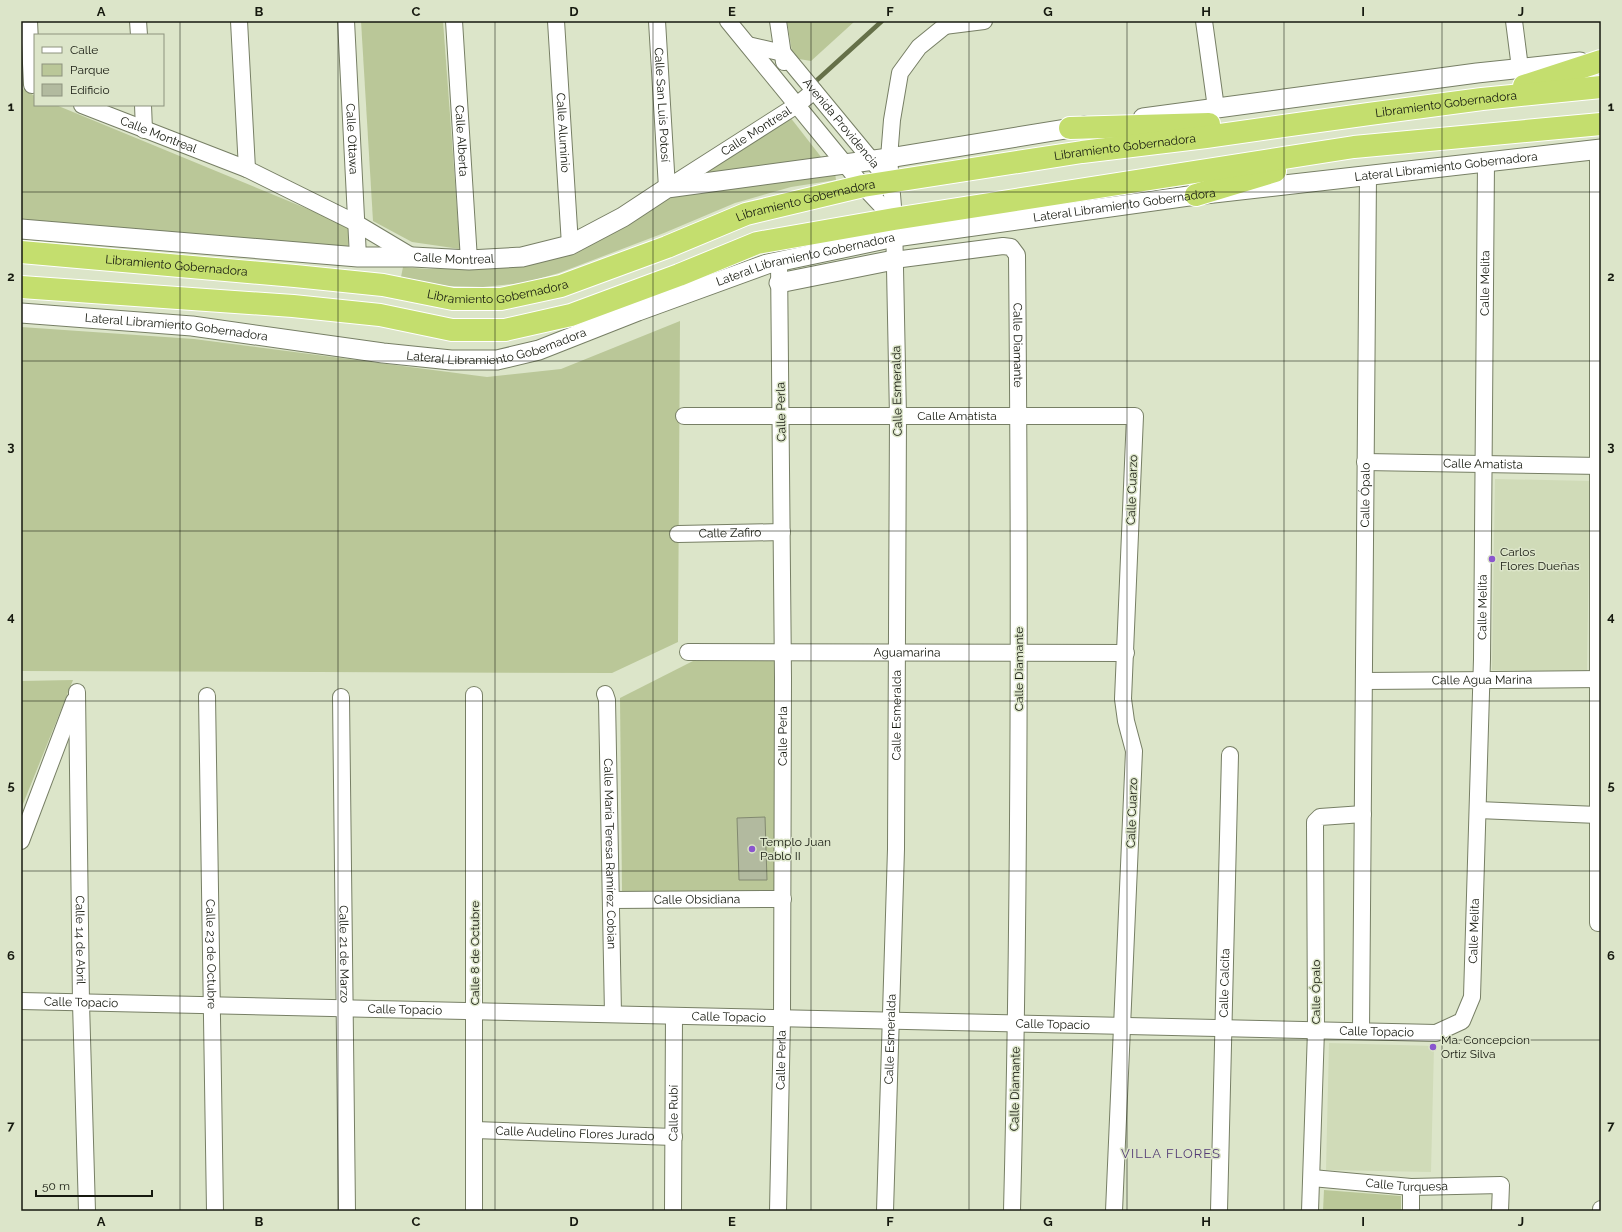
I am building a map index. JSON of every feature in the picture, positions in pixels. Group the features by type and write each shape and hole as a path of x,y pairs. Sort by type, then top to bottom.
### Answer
{"highway":[{"path":"1482,99 1601,60"},
{"name":"Libramiento Gobernadora","path":"21,252 295,276 383,286 453,299 501,299 561,286 667,247 746,214 863,186 1082,152 1206,137 1482,99 1601,87"},
{"path":"1070,128 1314,122"},
{"path":"21,287 293,306 380,315 452,330 505,330 571,315 679,275 757,243 894,228 1354,147 1601,124"},
{"path":"1556,128 1600,143"},
{"path":"1196,195 1354,147"}],"street":[{"path":"29,21 29,83"},
{"path":"138,21 139,34"},
{"path":"239,21 247,169"},
{"name":"Calle Ottawa","path":"346,21 358,257"},
{"name":"Calle Alberta","path":"454,21 469,260"},
{"name":"Calle Aluminio","path":"556,21 570,245"},
{"name":"Calle San Luis Potosí","path":"657,21 667,188"},
{"name":"Avenida Providencia","path":"728,21 846,164 894,228"},
{"path":"778,21 793,100"},
{"path":"894,228 891,182 880,159 892,120 900,73 919,48 947,24 984,21"},
{"path":"1204,21 1216,108"},
{"path":"1514,21 1520,68"},
{"path":"748,44 783,53"},
{"name":"Avenida Providencia","path":"783,53 814,91 880,159"},
{"path":"667,188 880,159 1070,128 1520,68 1601,60"},
{"name":"Calle Montreal","path":"84,106 247,169 356,223 413,257 469,260 522,257 570,245 623,218 793,100 814,91"},
{"path":"143,106 144,130"},
{"path":"1598,924 1600,680 1600,143"},
{"name":"Lateral Libramiento Gobernadora","path":"21,312 192,326 383,353 451,360 497,360 539,350 638,311 779,260 894,228 1486,162 1600,143"},
{"name":"Calle Melita","path":"1436,1033 1462,1022 1472,997 1482,680 1486,162"},
{"name":"Calle Ópalo","path":"1361,1031 1368,175"},
{"name":"Calle Esmeralda","path":"885,1211 896,849 898,416 894,228"},
{"path":"21,229 358,257 413,257"},
{"name":"Calle Diamante","path":"894,260 1003,246 1011,247 1017,255 1019,652 1017,1023 1012,1211"},
{"name":"Calle Perla","path":"778,1211 783,899 783,652 779,260"},
{"path":"779,283 894,260"},
{"name":"Calle Amatista","path":"684,416 1135,416"},
{"name":"Calle Cuarzo","path":"1114,1211 1134,751 1126,721 1124,699 1135,416"},
{"name":"Calle Amatista","path":"1365,462 1599,466"},
{"name":"Calle Zafiro","path":"678,534 782,532"},
{"name":"Aguamarina","path":"688,652 1126,653"},
{"name":"Calle Agua Marina","path":"1364,681 1600,680"},
{"name":"Calle 14 de Abril","path":"21,841 77,692 81,1003 87,1211"},
{"name":"Calle María Teresa Ramírez Cobian","path":"605,694 607,700 613,1014"},
{"name":"Calle 8 de Octubre","path":"474,695 474,1211"},
{"name":"Calle 23 de Octubre","path":"207,696 215,1211"},
{"name":"Calle 21 de Marzo","path":"341,697 347,1211"},
{"name":"Calle Calcita","path":"1219,1211 1230,755"},
{"path":"1478,810 1598,814"},
{"name":"Calle Ópalo","path":"1310,1211 1316,1030 1315,822 1320,817 1363,814"},
{"name":"Calle Obsidiana","path":"610,900 783,899"},
{"name":"Calle Topacio","path":"21,1001 1436,1033"},
{"name":"Calle Rubí","path":"673,1211 674,1016"},
{"name":"Calle Audelino Flores Jurado","path":"475,1130 674,1137"},
{"name":"Calle Turquesa","path":"1312,1178 1411,1187 1501,1185 1500,1211"},
{"path":"1411,1187 1411,1211"}],"shaded area":[{"path":"1495,479 1590,481 1587,672 1492,670"},
{"path":"1329,1043 1434,1046 1431,1172 1326,1170"}],"green space":[{"path":"361,21 443,21 460,249 412,242 373,221"},
{"path":"787,21 855,21 811,61 793,58"},
{"path":"21,88 34,95 34,106 58,106 349,226 348,247 21,221"},
{"path":"790,117 825,162 701,174"},
{"path":"835,173 836,180 791,187 735,203 664,233 559,273 524,283 483,287 447,286 401,277 403,267 427,269 470,268 621,228 668,199 677,196"},
{"path":"680,321 678,642 612,673 21,671 21,327 194,339 487,377 561,369"},
{"path":"775,660 777,892 622,893 620,698 693,661"},
{"path":"73,680 21,809 21,681"},
{"path":"1324,1190 1401,1196 1401,1211 1323,1211"}],"building":[{"name":"Templo Juan Pablo II","path":"765,817 767,880 739,880 737,818"}],"waterway":[{"path":"816,81 882,21"}],"place":[{"name":"Carlos Flores Dueñas","path":"1492,559"},
{"name":"Templo Juan Pablo II","path":"752,849"},
{"name":"Ma. Concepcion Ortiz Silva","path":"1433,1047"}],"district":[{"name":"VILLA FLORES","path":"1171,1153"}]}
